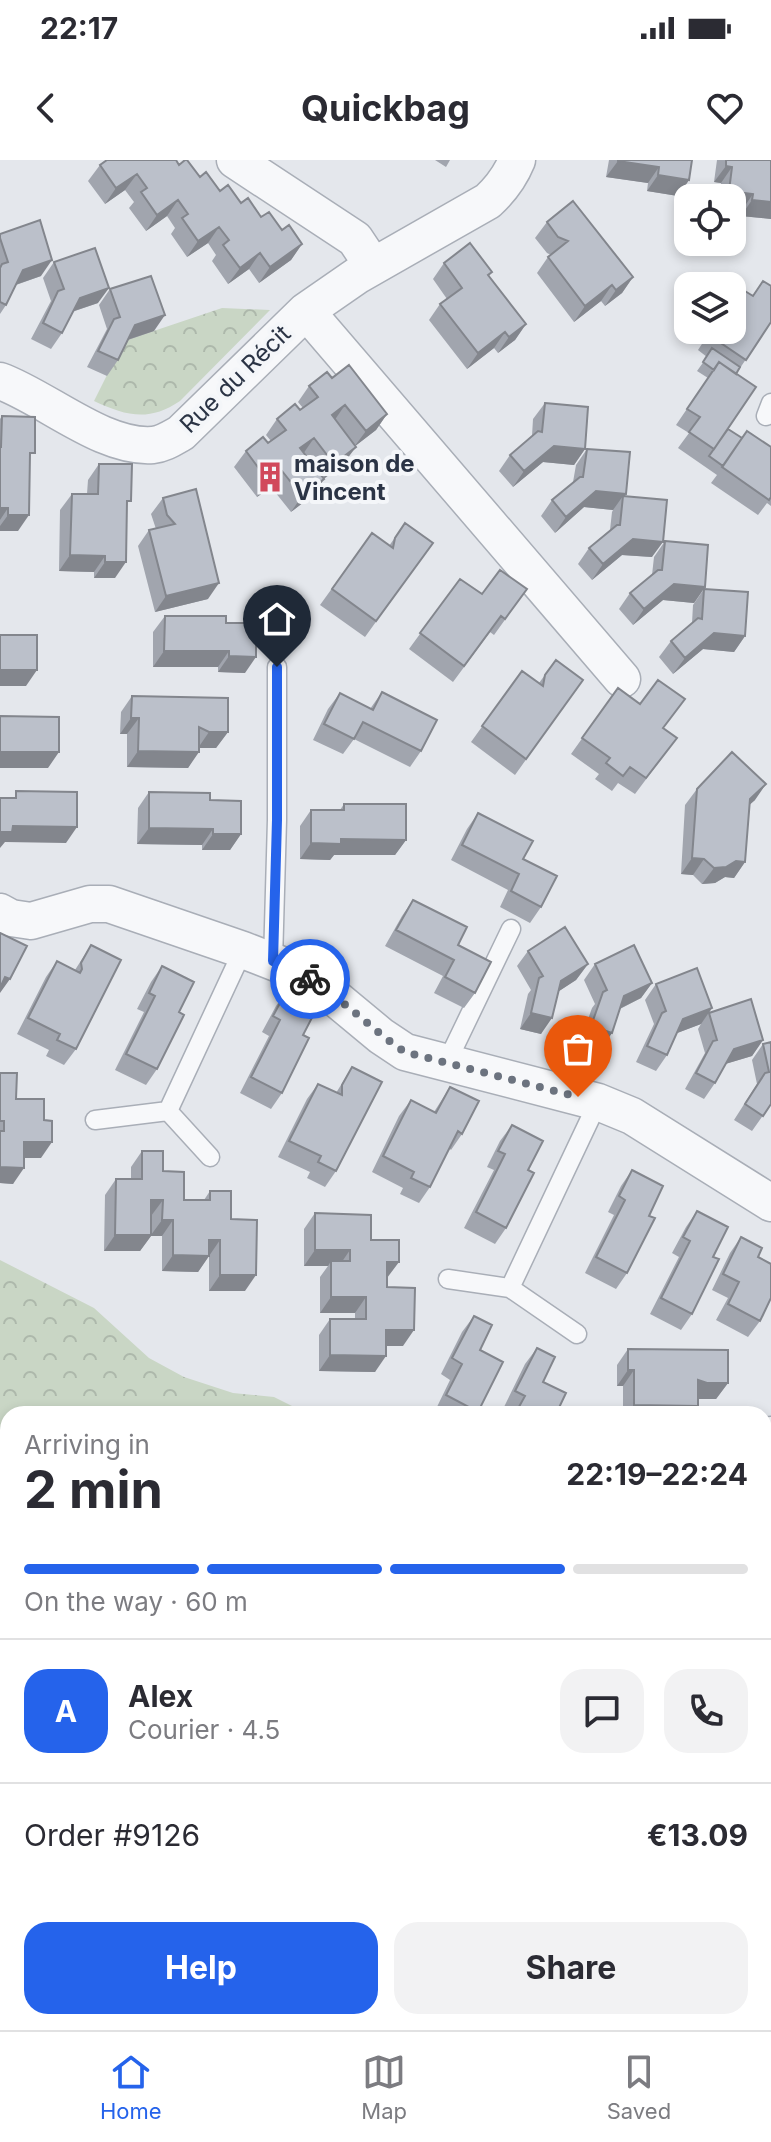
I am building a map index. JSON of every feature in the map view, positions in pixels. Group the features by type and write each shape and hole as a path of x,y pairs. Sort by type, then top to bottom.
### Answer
{"street":[{"path":"235,160 355,239 373,266"},
{"name":"Rue du Récit","path":"0,381 83,425 132,444 154,445 165,441 181,433 306,311 336,288 488,201 509,177 517,160"},
{"path":"306,311 622,679"},
{"path":"0,912 11,918 31,921 90,904 109,904 258,955 297,971 322,987 405,1052 598,1102 632,1116 771,1203"}],"lane":[{"path":"168,1111 258,955 277,820 277,667"},
{"path":"446,1064 511,929"},
{"path":"510,1288 598,1102"},
{"path":"95,1120 168,1111"},
{"path":"168,1111 210,1157"},
{"path":"448,1279 510,1288 577,1334"}],"green space":[{"path":"222,308 270,310 180,401 158,412 137,414 94,401 124,341"},
{"path":"0,1260 94,1308 149,1358 184,1377 233,1393 274,1397 292,1406 0,1406"}],"building":[{"path":"107,160 176,160 179,165 187,160 200,177 206,172 220,191 228,185 241,203 248,198 261,217 269,212 282,230 289,225 302,244 270,267 260,253 240,268 223,245 229,240 219,227 198,241 182,218 188,214 178,200 157,215 141,192 147,188 137,174 116,188 100,165"},
{"path":"618,160 692,160 689,180 658,175 659,167"},
{"path":"726,160 771,160 771,202 752,200 753,194 746,193 746,184 730,184 732,167 726,166"},
{"path":"573,201 633,277 616,290 612,285 585,306 548,257 568,241 558,237 547,222"},
{"path":"40,220 52,260 23,270 6,305 0,302 0,268 8,262 0,234"},
{"path":"470,243 492,272 488,275 526,324 509,337 505,332 478,353 440,304 462,288 444,263"},
{"path":"95,248 109,288 80,298 62,333 43,323 58,291 64,289 54,262"},
{"path":"151,276 165,315 135,325 118,360 98,351 114,319 120,317 110,289"},
{"path":"763,281 771,286 771,322 746,360 722,344 746,344 746,292 753,296"},
{"path":"712,348 740,367 736,374 719,362 714,370 703,362"},
{"path":"719,362 756,387 714,449 689,432 700,417 687,409"},
{"path":"349,365 387,414 366,431 345,405 332,415 356,447 334,464 314,438 300,448 324,479 302,496 282,471 268,481 246,451 263,437 268,443 286,430 277,419 295,404 300,410 318,397 309,386 327,372 332,378"},
{"path":"545,403 588,407 585,449 554,446 524,471 510,455 538,431 542,432"},
{"path":"2,416 35,417 35,453 30,453 29,515 8,515 8,508 0,508"},
{"path":"728,429 742,438 723,466 709,456"},
{"path":"747,431 771,447 769,500 722,467"},
{"path":"587,449 630,452 626,494 596,491 566,517 552,500 583,477"},
{"path":"99,464 132,464 131,501 127,501 126,562 105,562 105,556 70,555 72,494 98,494"},
{"path":"196,489 219,583 166,596 149,530 175,524 167,515 163,498"},
{"path":"623,496 667,500 663,542 633,539 603,564 589,548 620,525"},
{"path":"405,523 433,543 376,621 332,589 372,533 393,548 395,538"},
{"path":"665,541 708,545 705,587 674,584 644,609 630,593 662,570"},
{"path":"500,570 527,589 505,619 501,616 464,666 420,633 460,579 482,594"},
{"path":"704,589 748,592 745,636 714,633 685,658 671,641 698,618 702,619"},
{"path":"165,616 226,616 226,623 256,623 256,657 229,656 229,651 164,651"},
{"path":"0,635 37,635 37,670 0,670"},
{"path":"556,660 583,680 526,759 482,726 522,671 543,686 545,675"},
{"path":"658,680 685,699 663,728 677,738 646,778 630,767 623,776 606,763 610,758 582,738 618,688 640,704"},
{"path":"382,692 437,720 421,751 363,722 354,739 324,724 340,693 373,710"},
{"path":"132,696 228,698 228,732 209,732 199,727 199,752 138,751 139,718 131,718"},
{"path":"0,716 59,717 59,752 0,752"},
{"path":"732,752 766,784 750,799 745,862 736,861 726,867 714,868 704,859 692,858 697,789"},
{"path":"16,791 77,792 77,827 13,826 12,832 0,832 0,798 16,798"},
{"path":"149,792 210,793 210,800 241,801 241,834 213,834 213,829 149,828"},
{"path":"344,804 406,804 406,840 341,839 341,844 311,843 311,810 344,810"},
{"path":"478,813 533,841 523,859 557,876 541,907 511,891 519,874 462,845"},
{"path":"413,900 467,927 458,945 491,962 475,993 445,977 454,960 396,930"},
{"path":"565,927 588,964 561,981 552,1018 531,1013 539,978 543,976 528,951"},
{"path":"0,933 27,946 10,979 5,977 0,988"},
{"path":"91,945 121,960 76,1049 57,1040 60,1034 28,1018 57,961 80,973 81,963"},
{"path":"634,945 652,983 624,996 612,1033 591,1026 603,992 607,990 595,964"},
{"path":"162,966 194,982 179,1012 184,1015 157,1069 126,1054 155,996 149,993"},
{"path":"697,968 712,1008 683,1019 667,1055 647,1046 662,1013 666,1011 656,984"},
{"path":"287,990 318,1006 303,1035 309,1038 282,1093 251,1077 280,1020 273,1016"},
{"path":"751,999 763,1040 734,1049 715,1083 696,1073 713,1041 717,1040 709,1013"},
{"path":"771,1042 771,1104 763,1116 745,1104 765,1073 769,1072 763,1044"},
{"path":"352,1067 382,1082 336,1171 318,1162 321,1156 289,1141 318,1084 342,1095 342,1085"},
{"path":"0,1073 17,1073 16,1099 44,1099 44,1120 52,1121 52,1142 24,1142 24,1168 0,1167 0,1131 4,1131 4,1121 0,1121"},
{"path":"450,1087 479,1101 462,1134 458,1131 430,1187 411,1178 414,1172 383,1156 411,1100 436,1113"},
{"path":"512,1125 543,1141 528,1170 534,1173 506,1228 476,1212 505,1154 498,1151"},
{"path":"142,1151 163,1151 163,1171 184,1172 184,1200 210,1200 210,1191 231,1191 231,1219 257,1220 256,1275 220,1275 220,1240 209,1240 209,1256 173,1255 173,1220 162,1220 163,1200 151,1200 151,1235 115,1235 116,1179 142,1179"},
{"path":"632,1170 663,1186 649,1216 655,1218 627,1273 596,1257 625,1200 619,1196"},
{"path":"697,1211 728,1227 713,1257 719,1259 692,1314 661,1298 690,1241 683,1237"},
{"path":"315,1213 371,1215 371,1240 399,1240 399,1262 387,1262 387,1287 415,1288 414,1330 386,1330 386,1356 330,1355 330,1319 366,1319 366,1297 331,1297 331,1261 350,1261 350,1250 315,1250"},
{"path":"741,1237 762,1248 758,1257 771,1264 771,1298 760,1321 728,1304 739,1282 723,1274"},
{"path":"474,1316 492,1325 480,1350 503,1362 481,1406 467,1406 446,1395 462,1364 452,1358"},
{"path":"537,1348 555,1357 543,1382 566,1393 560,1406 519,1406 525,1396 515,1391"},
{"path":"628,1349 728,1350 728,1383 698,1380 698,1406 634,1405 634,1370 628,1370"}],"way so far":[{"path":"310,979 405,1052 578,1097"}],"place":[{"name":"maison de Vincent","path":"270,477"}],"route":[{"path":"277,667 273,961 310,979"}]}
